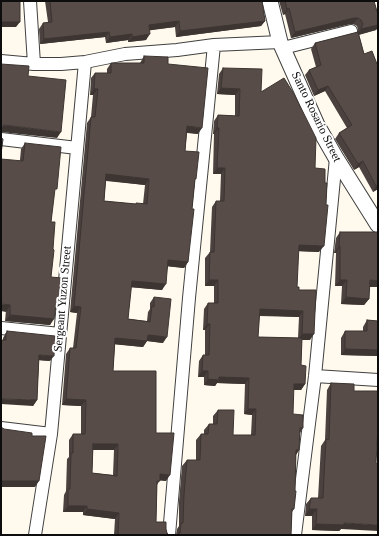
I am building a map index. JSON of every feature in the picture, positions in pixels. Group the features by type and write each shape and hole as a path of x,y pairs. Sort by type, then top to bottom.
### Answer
{"street":[{"path":"30,1 34,64"},
{"name":"Santo Rosario Street","path":"270,1 281,45 317,125 378,225"},
{"path":"1,61 34,64 85,62 125,54 177,50 214,45 281,45 350,31"},
{"path":"169,535 192,268 214,45"},
{"name":"Sergeant Yuzon Street","path":"35,535 51,434 85,62"},
{"path":"1,138 77,148"},
{"path":"295,535 315,376 336,158"},
{"path":"1,328 60,334"},
{"path":"315,376 378,380"},
{"path":"1,428 51,434"}],"building":[{"path":"1,1 20,1 20,22 1,22"},
{"path":"50,1 262,1 265,21 180,31 179,21 149,25 150,34 132,37 132,34 110,37 109,32 44,39 43,23 52,22"},
{"path":"285,1 374,1 378,15 378,25 361,29 363,24 361,20 354,18 295,32 289,8 287,9"},
{"path":"358,32 364,54 372,51 378,64 378,186 376,186 363,161 358,164 339,133 352,125 328,86 318,90 309,70 321,65 315,43"},
{"path":"144,56 168,57 168,64 208,68 202,128 187,126 185,151 199,152 192,209 194,209 188,262 168,260 166,284 132,281 128,319 150,322 152,306 154,307 154,297 171,299 167,337 148,335 147,341 115,338 113,371 156,371 156,433 174,433 170,475 160,474 160,481 157,481 156,522 166,522 166,529 169,535 118,535 119,513 87,509 87,506 68,506 71,453 73,453 73,434 85,434 86,400 66,399 70,348 76,348 81,307 74,306 91,117 95,117 98,89 94,89 95,73 111,73 111,63 144,63","holes":["106,174 149,179 147,204 104,201","93,444 118,444 117,476 92,473"]},
{"path":"1,64 29,66 28,76 66,80 61,132 4,125 1,127"},
{"path":"223,68 262,69 261,92 284,78 294,94 316,138 315,168 325,169 325,183 327,183 326,205 328,205 324,246 299,245 297,287 299,287 299,290 316,290 314,334 302,334 303,311 260,309 258,337 302,338 301,365 306,366 305,384 294,384 293,414 303,415 303,428 300,428 299,450 296,450 296,491 294,509 292,509 291,535 177,535 180,533 181,523 183,523 187,460 200,460 201,434 208,434 209,424 217,424 218,410 234,410 233,435 255,435 256,409 248,409 249,378 219,377 219,380 208,379 208,371 202,371 203,355 209,355 210,324 207,324 208,303 218,303 218,280 209,280 210,252 214,252 216,201 224,201 225,168 217,168 219,128 217,128 218,115 239,116 240,89 221,88"},
{"path":"1,138 3,139 1,154"},
{"path":"25,143 61,147 57,189 55,189 51,222 55,222 51,277 62,278 59,304 56,304 54,319 10,315 10,305 1,304 1,159 23,161"},
{"path":"340,232 378,232 378,281 370,280 369,299 346,297 347,280 340,280"},
{"path":"367,320 378,321 378,350 345,349 345,331 367,331"},
{"path":"7,331 55,336 54,356 39,355 37,400 1,399 1,340 6,340"},
{"path":"331,383 354,384 354,391 378,391 376,463 378,464 378,525 344,523 344,525 316,524 317,509 309,509 311,498 323,498 326,439 329,440"},
{"path":"1,427 4,429 32,433 32,436 46,436 39,481 1,481"}]}
